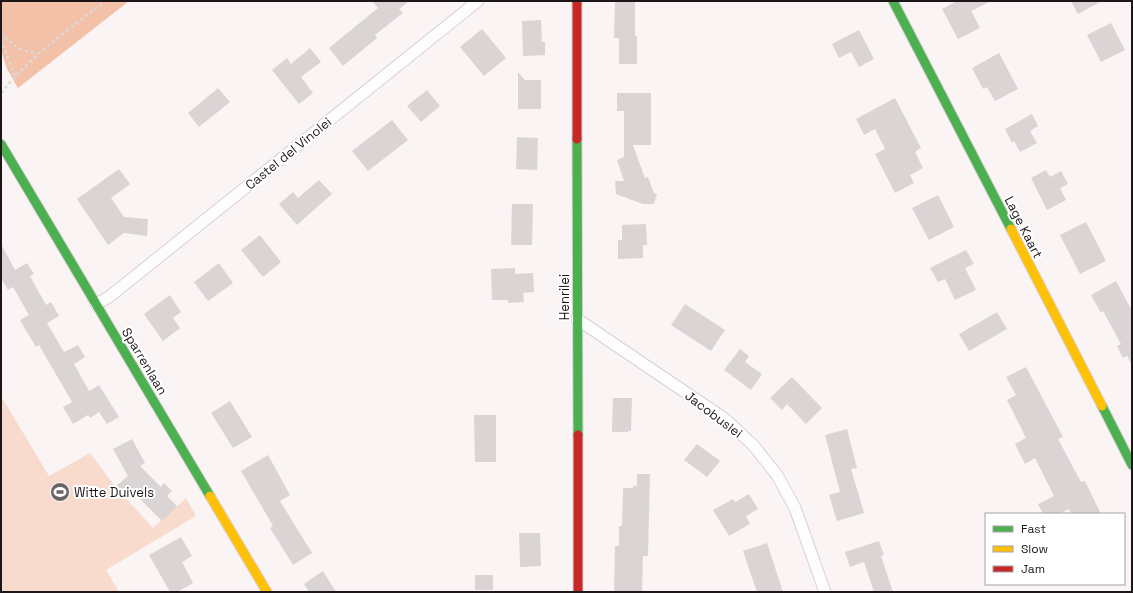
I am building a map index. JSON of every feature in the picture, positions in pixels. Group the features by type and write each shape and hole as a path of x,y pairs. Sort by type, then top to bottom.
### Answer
{"street":[{"name":"Castel del Vinolei","path":"96,304 109,297 478,1"},
{"name":"Henrilei","path":"577,1 578,592"},
{"name":"Lage Kaart","path":"893,1 1132,465"},
{"name":"Sparrenlaan","path":"1,144 267,592"},
{"name":"Jacobuslei","path":"577,319 725,419 753,445 777,475 795,508 825,592"}],"path":[{"path":"1,92 14,76 38,53 105,1"},
{"path":"1,33 14,46 25,52 38,53"},
{"path":"1,33 3,45 14,76"}],"shaded area":[{"path":"1,1 129,1 18,88 7,69 1,50"},
{"name":"Witte Duivels","path":"1,396 49,476 90,453 114,485 153,528 186,498 196,516 106,570 119,592 1,592"}],"building":[{"path":"372,1 409,1 399,9 403,13 375,35 377,38 343,66 329,48 378,8"},
{"path":"615,1 635,1 637,64 619,64 619,38 614,38"},
{"path":"957,1 991,1 971,11 980,28 958,39 942,9"},
{"path":"1071,1 1102,1 1078,14"},
{"path":"541,20 542,42 545,42 545,55 523,56 522,21"},
{"path":"1111,23 1125,50 1101,62 1087,35"},
{"path":"482,29 506,58 484,76 460,47"},
{"path":"859,30 874,59 859,67 851,52 839,58 832,44"},
{"path":"310,48 321,62 301,77 313,93 299,104 272,70 287,58 291,64"},
{"path":"999,53 1018,89 995,101 987,87 983,89 972,68"},
{"path":"518,72 525,80 541,80 541,109 518,109"},
{"path":"218,88 230,102 199,127 188,113"},
{"path":"427,90 440,106 421,122 407,106"},
{"path":"617,93 651,93 651,145 633,145 645,178 648,177 654,193 657,194 654,204 643,204 616,194 615,181 624,181 617,160 624,157 624,111 617,111"},
{"path":"895,98 921,148 915,152 923,168 910,175 914,183 895,193 875,154 885,149 875,129 864,135 856,119"},
{"path":"1032,114 1038,126 1030,131 1037,143 1020,152 1014,141 1012,143 1005,129"},
{"path":"392,120 408,140 368,171 352,151"},
{"path":"517,137 538,138 537,170 516,169"},
{"path":"119,169 130,184 111,198 124,217 148,219 147,236 124,233 108,245 77,199"},
{"path":"1046,170 1050,177 1061,171 1068,184 1060,188 1066,200 1047,210 1031,178"},
{"path":"319,180 332,194 297,225 279,204 293,192 298,198"},
{"path":"938,195 954,227 929,240 912,208"},
{"path":"512,204 533,204 532,245 511,245"},
{"path":"1086,222 1106,261 1080,274 1060,235"},
{"path":"646,224 647,245 643,245 643,258 618,259 618,240 622,240 622,225"},
{"path":"260,235 281,262 263,277 241,250"},
{"path":"1,244 15,270 27,263 34,274 30,276 46,305 51,302 59,316 47,323 64,352 78,345 85,357 74,364 89,391 99,385 119,417 107,424 99,412 90,418 88,415 73,424 63,407 72,402 39,345 36,347 20,320 29,315 13,287 8,290 1,278"},
{"path":"966,250 974,264 965,268 976,290 955,300 945,279 938,282 930,268"},
{"path":"219,263 233,283 208,301 194,282"},
{"path":"515,268 515,274 533,273 534,292 523,293 524,302 508,303 508,300 492,300 491,269"},
{"path":"1116,281 1132,311 1132,365 1127,356 1123,358 1117,346 1121,344 1103,311 1101,313 1091,295"},
{"path":"170,295 181,312 173,318 180,328 163,341 144,314"},
{"path":"685,304 725,330 711,351 671,325"},
{"path":"997,312 1007,329 969,351 959,334"},
{"path":"740,349 749,356 745,362 762,374 751,390 724,370"},
{"path":"1026,367 1063,437 1058,439 1081,482 1085,481 1101,513 1071,513 1069,509 1061,513 1042,513 1038,504 1054,496 1035,458 1025,464 1015,444 1026,438 1007,400 1016,395 1006,377"},
{"path":"792,377 822,408 806,424 787,404 782,410 770,398"},
{"path":"613,398 632,398 631,431 612,432"},
{"path":"230,401 252,437 233,448 211,413"},
{"path":"474,415 496,415 496,462 475,462"},
{"path":"847,429 857,468 851,469 864,513 837,521 829,495 840,492 825,435"},
{"path":"132,439 145,463 140,466 161,487 164,483 172,491 167,496 177,506 162,521 131,490 124,496 115,487 128,476 113,449"},
{"path":"697,444 720,461 707,477 684,460"},
{"path":"268,455 290,495 280,501 312,553 293,565 270,528 273,526 241,471"},
{"path":"637,474 650,474 648,556 643,556 642,592 614,592 615,546 619,546 619,526 622,526 623,488 633,488 633,486 637,486"},
{"path":"749,494 758,509 746,516 750,524 729,536 713,510 733,499 735,502"},
{"path":"519,533 540,533 541,566 520,567"},
{"path":"181,537 192,556 182,562 193,583 177,592 170,592 149,555"},
{"path":"879,541 884,555 881,556 893,592 874,592 864,562 850,567 845,552"},
{"path":"767,543 783,592 757,592 743,551"},
{"path":"323,571 336,592 309,592 304,584"},
{"path":"475,575 493,575 493,590 475,590"}],"traffic: fast":[{"path":"893,1 1011,229"},
{"path":"577,139 578,435"},
{"path":"1,144 210,496"},
{"path":"1102,406 1132,465"}],"traffic: slow":[{"path":"1011,229 1102,406"},
{"path":"210,496 267,592"}],"traffic: jam":[{"path":"577,1 577,139"},
{"path":"578,435 578,592"}],"place":[{"name":"Witte Duivels","path":"60,492"}]}
